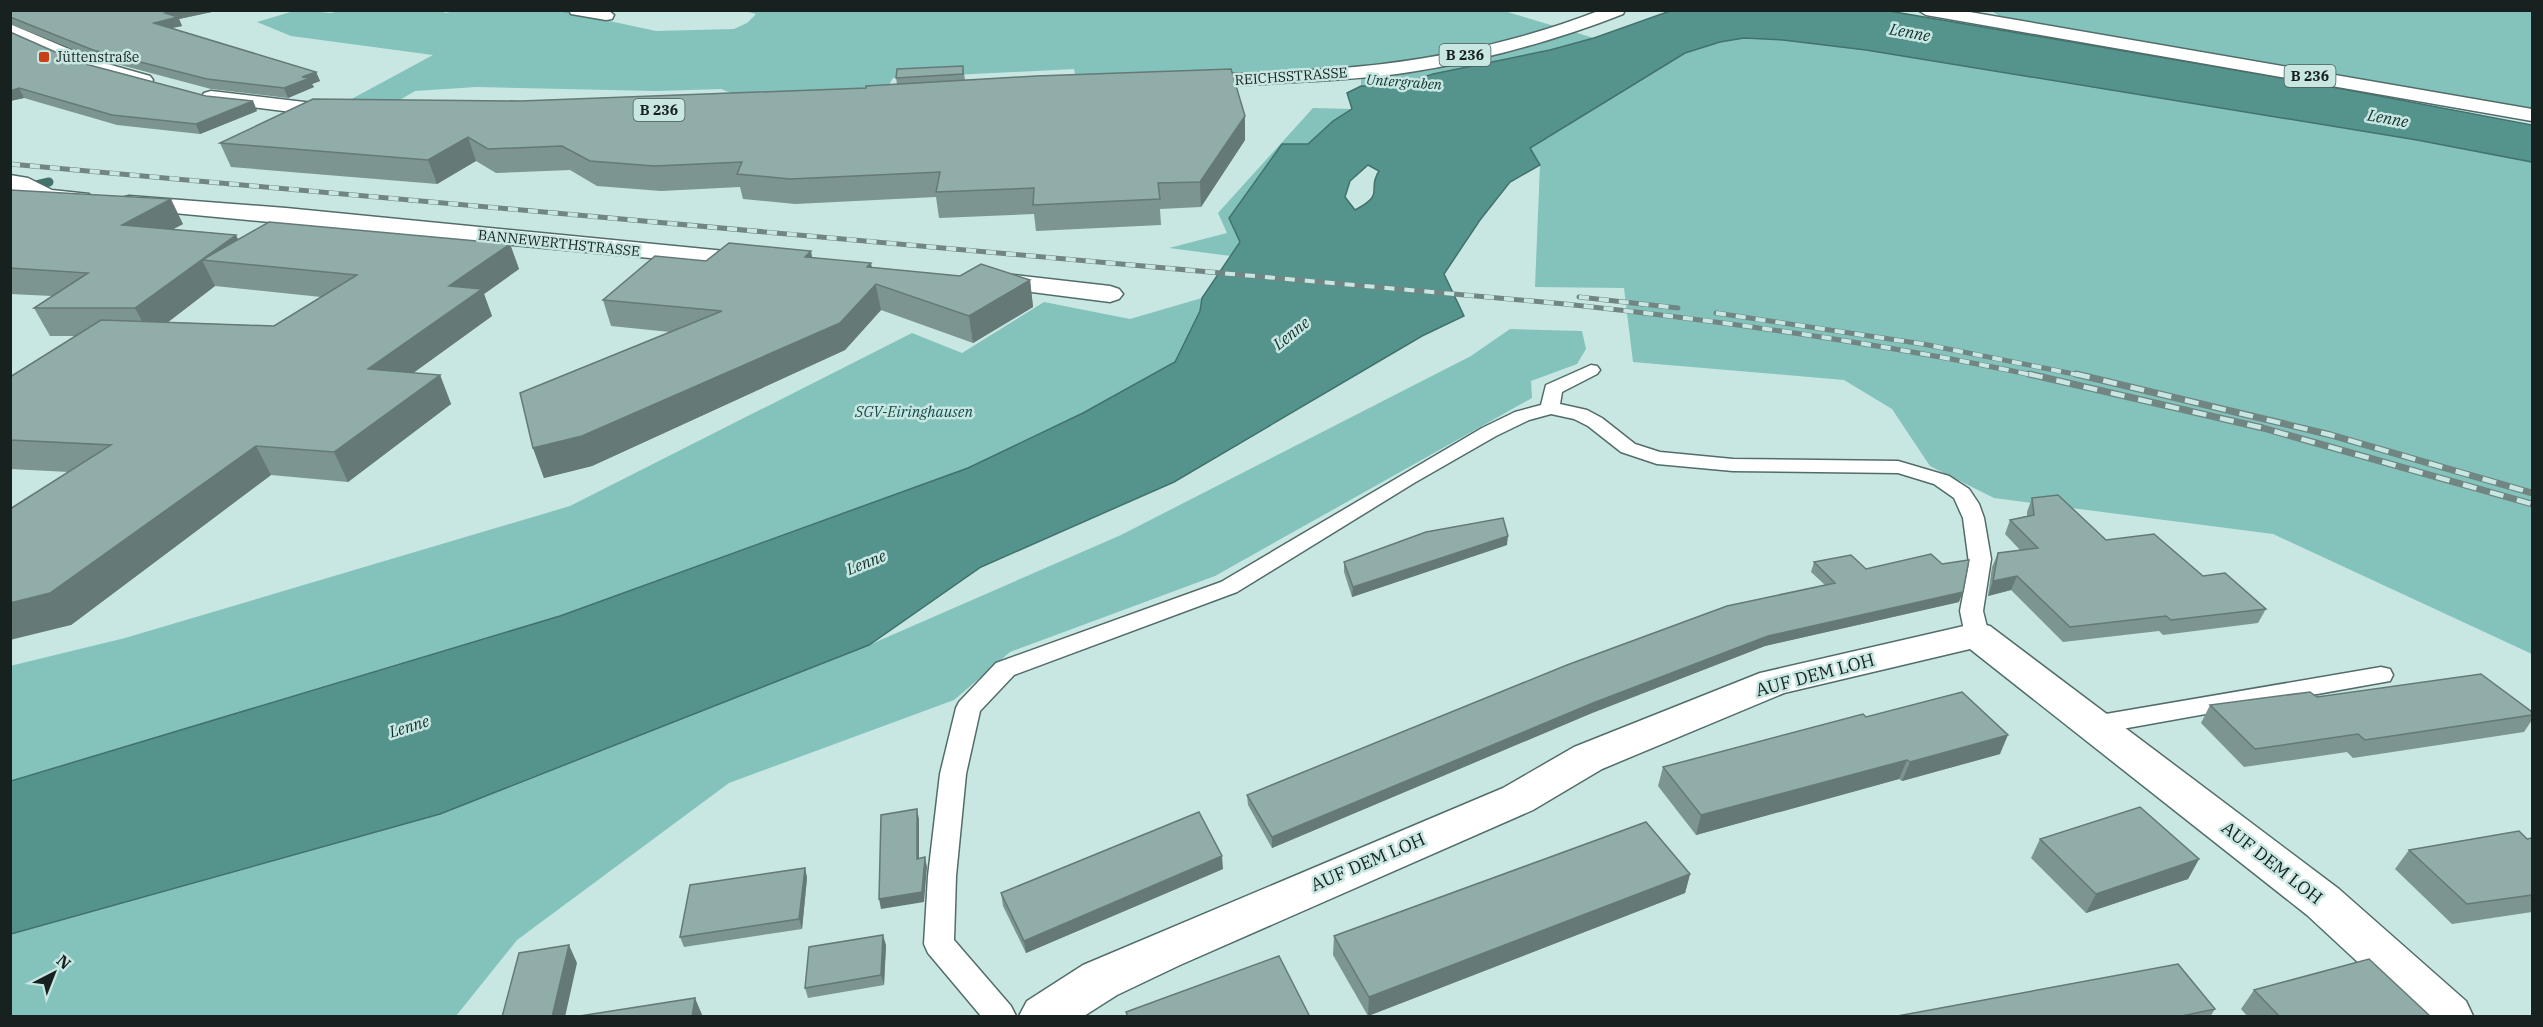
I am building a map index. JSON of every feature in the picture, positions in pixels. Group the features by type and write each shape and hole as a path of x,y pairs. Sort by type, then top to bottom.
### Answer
{"main road":[{"name":"B 236","path":"1926,10 2532,115"},
{"path":"579,11 606,15"},
{"name":"REICHSSTRASSE","path":"1170,83 1382,70 1555,34 1608,12"},
{"path":"10,29 90,65 158,84"},
{"path":"190,92 248,102 352,112"},
{"name":"BANNEWERTHSTRASSE","path":"23,186 55,197 236,210 622,250 774,262"},
{"path":"961,278 1110,294"},
{"name":"AUF DEM LOH","path":"1044,1017 1100,980 1518,799 1588,758 1697,713 1774,682 1977,635 2323,902 2449,1017"}],"lane":[{"path":"1550,408 1553,389 1591,370"},
{"path":"1000,1017 939,944 942,876 953,774 968,708 1005,669 1229,587 1478,438 1522,416 1550,408 1580,414 1595,422 1628,448 1657,458 1733,465 1898,467 1923,473 1946,483 1966,497 1975,517 1980,567 1971,609 1977,635"},
{"path":"2094,725 2381,675"}],"green space":[{"path":"297,10 331,13 341,10 439,10 446,13 457,10 558,10 656,31 734,29 747,23 756,14 741,10 1501,10 1594,38 1550,50 1433,74 1394,87 1361,86 1361,67 1077,82 1074,69 893,78 885,92 749,100 721,89 656,91 476,87 415,91 391,105 346,102 433,55 291,36 257,22"},
{"path":"1992,11 2532,11 2532,113 2332,76 2009,23"},
{"path":"1744,38 1783,40 1866,50 2417,140 2532,162 2532,654 2273,534 1994,498 1930,466 1892,409 1844,380 1633,362 1624,288 1535,287 1540,165 1529,148 1685,53 1720,42"},
{"path":"1313,108 1353,109 1333,121 1308,144 1231,256 1169,248 1227,233 1218,213"},
{"name":"SGV-Eiringhausen","path":"1202,298 1200,311 1175,362 1083,413 968,468 560,616 11,781 10,666 125,638 570,506 912,333 962,353 1044,302 1130,319"},
{"path":"1510,329 1582,331 1586,349 1577,364 1531,381 1532,398 1215,576 1010,652 954,700 729,783 517,940 456,1016 11,1016 11,934 440,814 869,645 1121,535 1471,356"}],"water":[{"name":"Lenne","path":"1670,11 1889,11 2306,82 2532,125 2532,162 2417,140 1866,50 1783,40 1744,38 1720,42 1685,53 1530,148 1540,165 1510,182 1480,220 1444,274 1464,316 1422,336 1174,482 981,567 869,645 440,814 11,934 11,781 560,616 968,468 1083,413 1175,362 1200,311 1202,298 1240,242 1229,218 1282,144 1308,144 1333,121 1352,109 1347,93 1361,86 1394,87 1433,74 1550,50 1594,38","holes":["1368,165 1379,171 1370,200 1355,210 1345,197 1350,181"]}],"building":[{"path":"10,10 176,10 165,13 178,17 154,23 316,72 302,77 310,78 284,88 207,79 93,50 10,17"},
{"path":"10,32 78,62 206,96 253,101 196,124 112,115 19,88 10,91"},
{"path":"963,66 963,74 896,78 897,69"},
{"path":"1231,69 1245,116 1200,182 1158,183 1160,199 1033,205 1034,188 936,192 940,172 790,179 737,174 742,162 654,166 590,161 562,146 488,149 468,137 428,160 220,143 313,99 521,101 866,88 866,86 1036,76"},
{"path":"10,190 171,199 122,225 236,235 135,308 34,308 88,273 10,268"},
{"path":"269,222 510,244 449,286 482,289 368,369 440,375 334,452 256,446 50,593 10,603 10,509 111,445 10,440 10,377 101,320 274,326 357,275 202,260"},
{"path":"729,243 811,251 805,257 871,263 867,267 960,276 981,264 1030,280 969,316 876,284 840,323 582,436 533,448 520,393 722,311 603,300 655,256 706,261"},
{"path":"2058,495 2106,540 2154,534 2203,576 2225,573 2266,609 2171,620 2166,616 2070,627 2017,576 1993,581 1998,553 2038,548 2010,520 2034,515 2032,498"},
{"path":"1503,518 1508,536 1353,587 1344,562 1426,532"},
{"path":"1931,554 1942,564 1969,560 1963,592 1768,636 1593,703 1272,837 1247,795 1567,665 1727,606 1835,583 1814,562 1851,555 1866,569"},
{"path":"2481,674 2532,712 2532,715 2365,740 2358,734 2255,749 2210,705 2310,692 2317,697"},
{"path":"1962,692 2008,735 1701,815 1663,767 1863,714 1866,717"},
{"path":"2140,807 2199,859 2096,894 2040,839"},
{"path":"917,809 917,859 925,857 922,892 879,899 881,815"},
{"path":"1199,812 1222,856 1024,941 1001,893"},
{"path":"1646,822 1690,874 1369,997 1334,936"},
{"path":"2519,831 2527,839 2532,838 2532,895 2467,904 2409,850"},
{"path":"805,868 799,919 680,937 690,885"},
{"path":"883,935 881,975 805,988 809,947"},
{"path":"569,945 552,1017 502,1017 519,953"},
{"path":"1279,956 1310,1017 1128,1017 1126,1012"},
{"path":"2369,959 2431,1017 2280,1017 2254,990"},
{"path":"2178,964 2215,1009 2177,1017 1892,1017"},
{"path":"695,998 692,1017 573,1017"}],"waterway":[{"name":"Untergraben","path":"10,191 49,182"}],"railway":[{"path":"10,164 1565,304 1802,334 1919,353 2037,376"},
{"path":"1579,297 1678,308"},
{"path":"1716,313 1923,344 2084,376"},
{"path":"2029,374 2263,428 2532,504"},
{"path":"2076,374 2331,435 2532,493"}],"place":[{"name":"Jüttenstraße","path":"44,57"}]}
